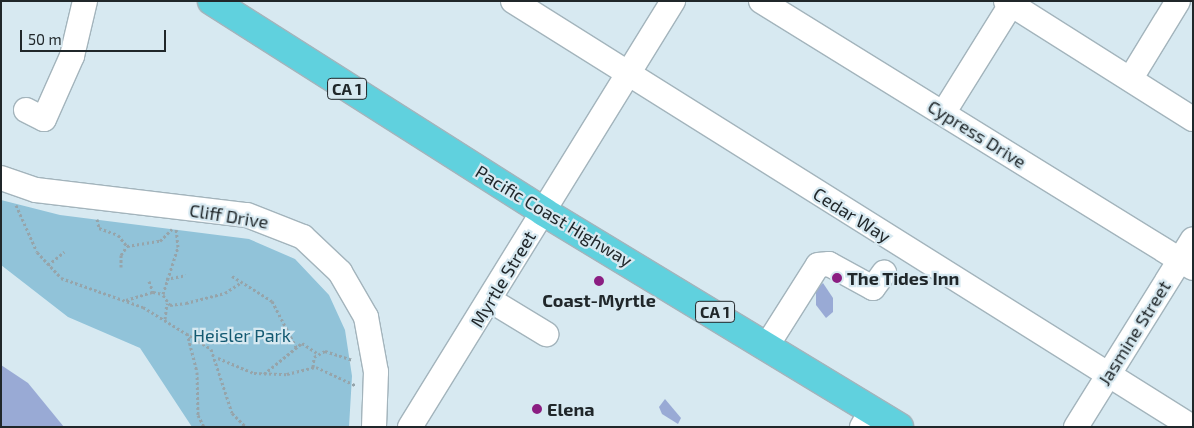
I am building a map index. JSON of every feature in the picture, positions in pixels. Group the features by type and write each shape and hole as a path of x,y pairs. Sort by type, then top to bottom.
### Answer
{"highway":[{"name":"Pacific Coast Highway","path":"212,1 544,212 768,344 867,418 899,427"}],"street":[{"path":"26,110 44,119 72,56 85,1"},
{"name":"Cedar Way","path":"513,1 1192,427"},
{"name":"Myrtle Street","path":"410,427 673,1"},
{"name":"Cypress Drive","path":"761,1 944,112 1186,264"},
{"path":"1130,78 1178,1"},
{"path":"944,112 1010,2 1193,119"},
{"name":"Cliff Drive","path":"2,179 36,190 247,214 279,224 323,253 340,272 366,317 376,372 374,427"},
{"name":"Jasmine Street","path":"1076,427 1107,375 1186,264 1193,239"},
{"path":"768,344 818,265 829,264 874,288 902,246"},
{"path":"490,300 546,334"}],"path":[{"path":"2,179 28,234 48,265 80,288 123,301 165,319 187,332 217,358 238,369 264,374 314,367 351,384"},
{"path":"96,197 99,228 118,235 127,246"},
{"path":"122,267 121,255 127,246 160,241 175,227"},
{"path":"165,319 167,303 163,294 179,234"},
{"path":"48,265 64,252"},
{"path":"166,279 186,275"},
{"path":"232,276 272,301 296,346"},
{"path":"149,281 153,292"},
{"path":"167,303 206,300 242,282"},
{"path":"123,301 153,292 163,294"},
{"path":"187,332 197,372 198,415 204,427"},
{"path":"264,374 296,346 308,343 317,354"},
{"path":"317,354 330,352 350,360"},
{"path":"314,367 317,354"},
{"path":"217,358 232,413 246,427"}],"green space":[{"name":"Heisler Park","path":"1,200 60,215 249,239 295,259 329,295 345,330 352,376 349,427 192,427 140,348 68,317 1,265"}],"shaded area":[{"path":"823,283 833,298 833,312 826,318 816,305 816,289"},
{"path":"1,365 28,383 64,427 1,427"},
{"path":"665,399 681,418 678,424 662,414 659,407"}],"place":[{"name":"The Tides Inn","path":"837,278"},
{"name":"Coast-Myrtle","path":"599,281"},
{"name":"Elena","path":"537,409"}]}
